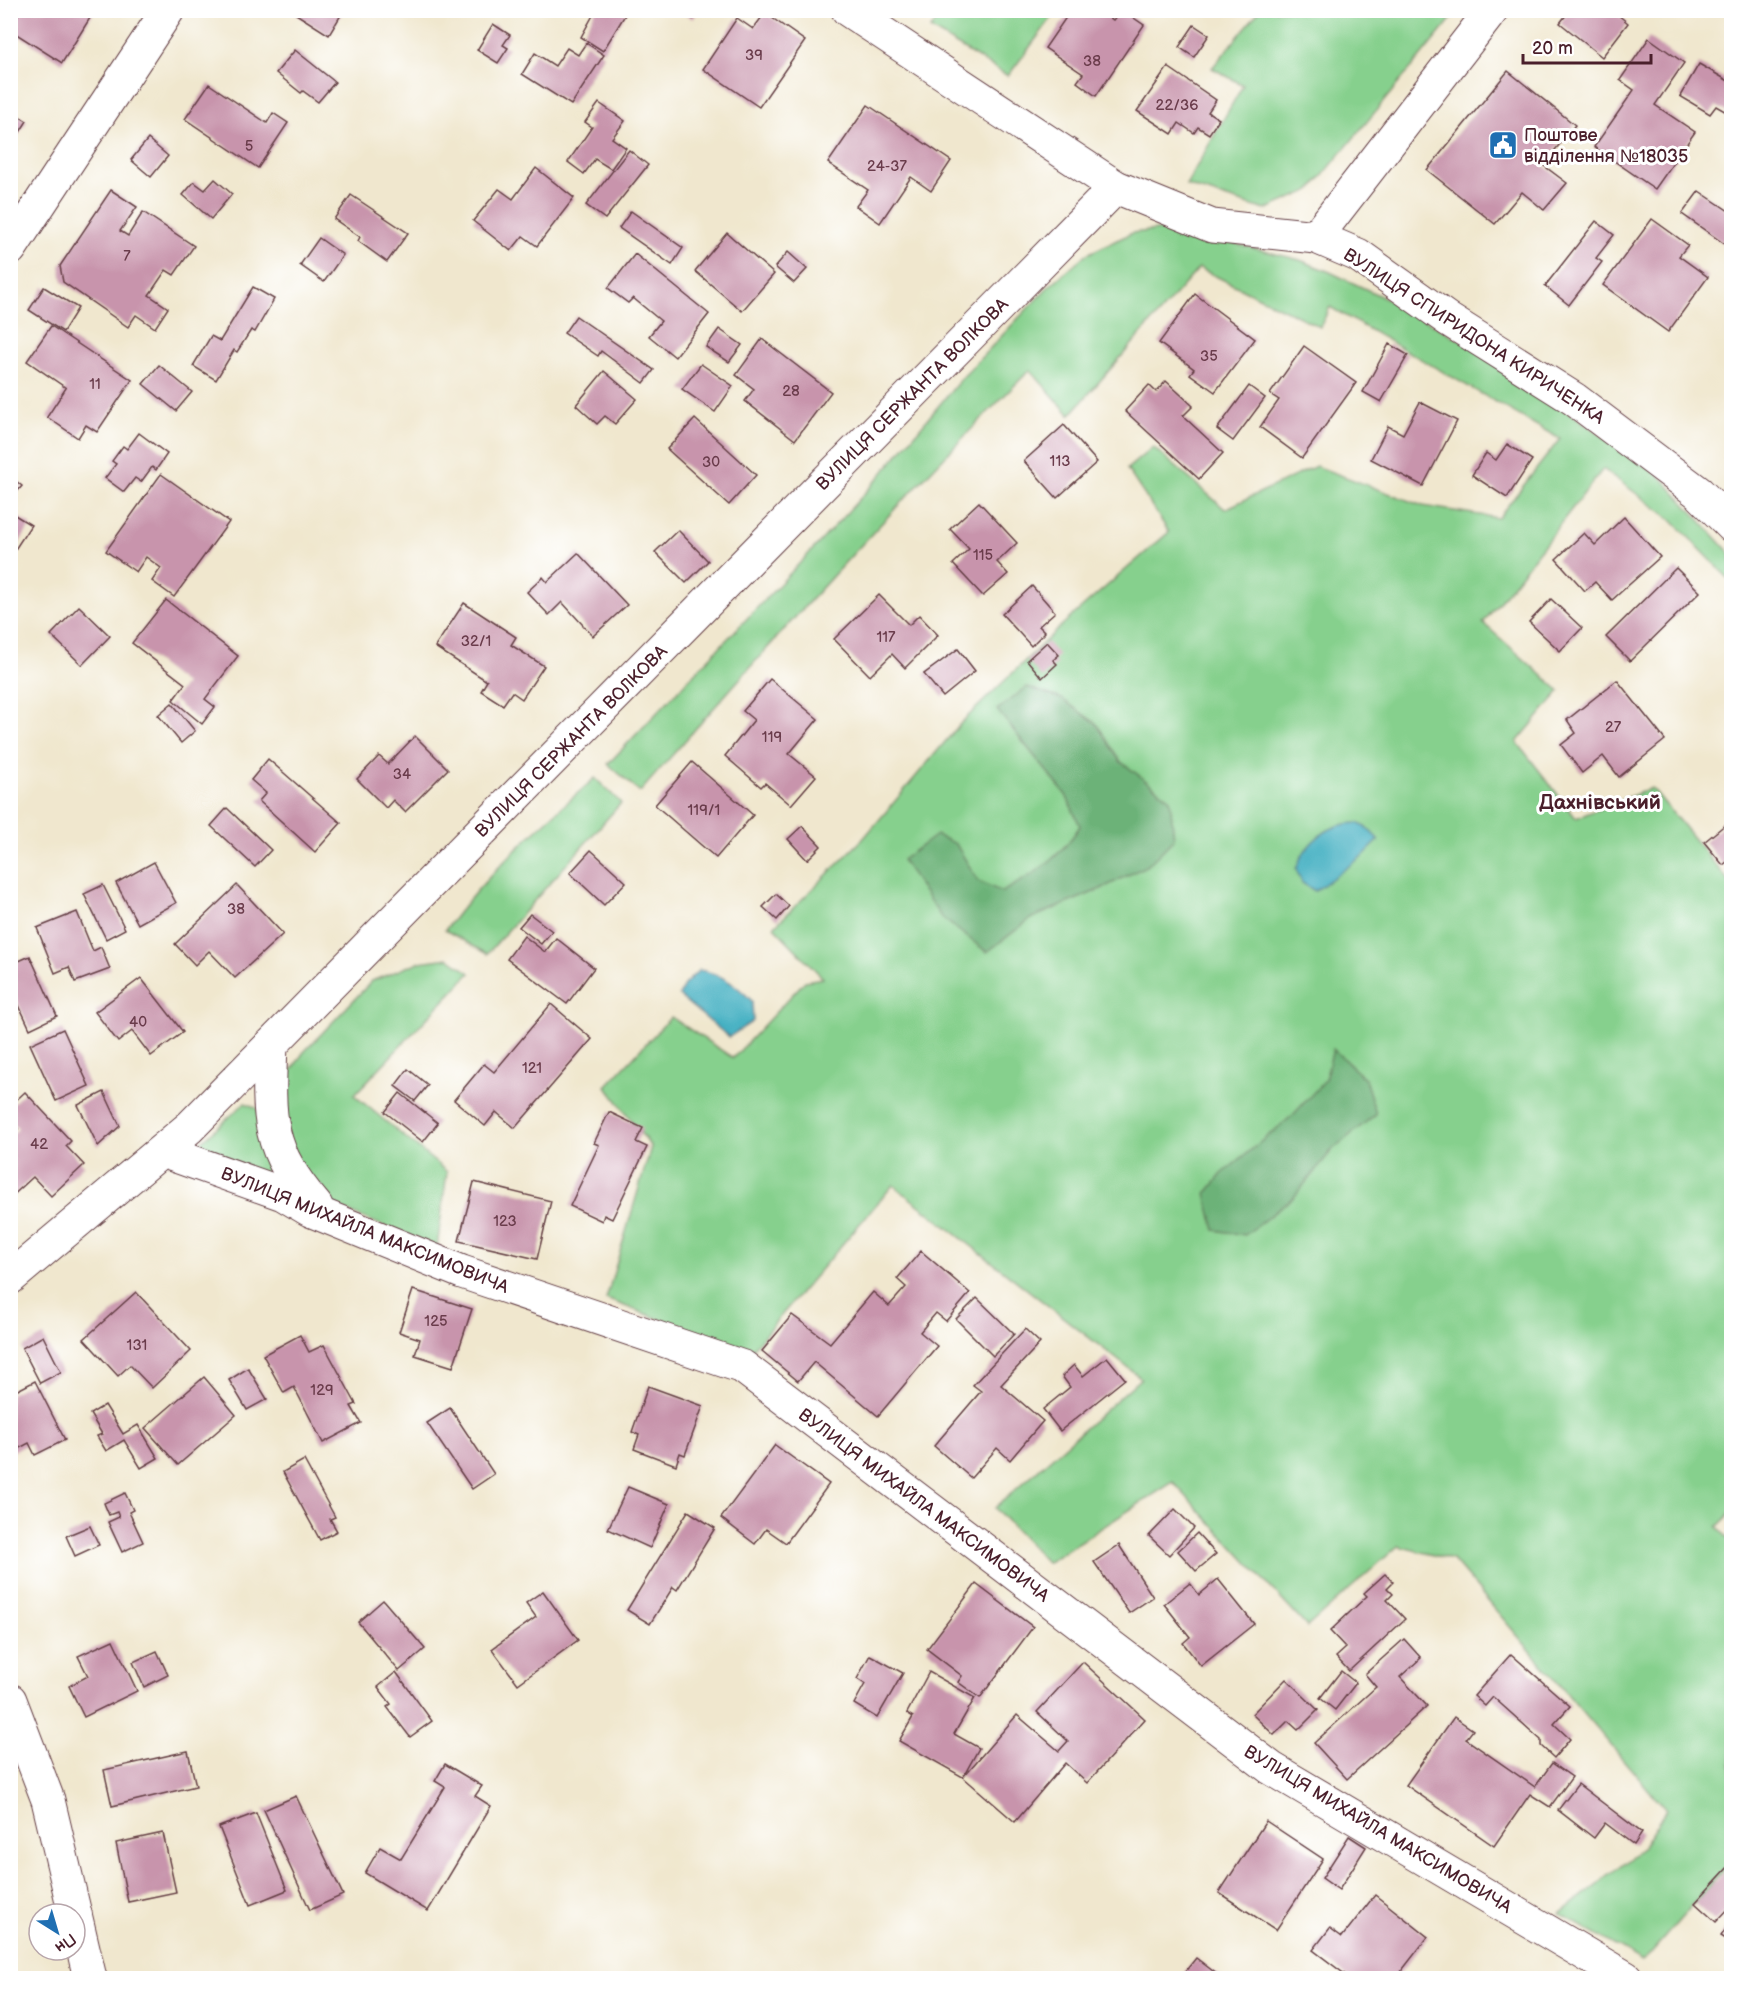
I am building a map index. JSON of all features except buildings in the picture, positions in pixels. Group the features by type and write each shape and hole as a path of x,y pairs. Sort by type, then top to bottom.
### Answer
{"street":[{"path":"10,249 168,10"},
{"name":"ВУЛИЦЯ СПИРИДОНА КИРИЧЕНКА","path":"848,10 1116,187 1212,226 1316,237 1358,255 1449,320 1574,399 1699,493 1731,526"},
{"path":"1316,237 1492,10"},
{"name":"ВУЛИЦЯ СЕРЖАНТА ВОЛКОВА","path":"10,1278 190,1127 1116,187"},
{"path":"271,1045 270,1120 275,1143 292,1177 323,1215"},
{"name":"ВУЛИЦЯ МИХАЙЛА МАКСИМОВИЧА","path":"162,1151 283,1194 323,1215 462,1272 743,1367 1271,1768 1626,1978"},
{"path":"10,1700 48,1800 72,1902"},
{"path":"86,1962 90,1978"}],"green space":[{"path":"1260,10 1458,11 1311,190 1265,210 1186,185 1243,85 1212,68"},
{"path":"945,11 1057,11 1008,76 930,29"},
{"path":"1174,228 1300,260 1330,272 1391,301 1482,352 1659,475 1731,554 1731,581 1671,519 1603,469 1483,623 1560,691 1517,742 1576,818 1652,788 1731,884 1732,1512 1717,1527 1732,1542 1731,1861 1643,1962 1560,1914 1642,1848 1666,1810 1453,1560 1398,1546 1307,1627 1173,1482 1047,1563 995,1508 1141,1378 893,1185 749,1353 606,1299 651,1147 606,1086 671,1017 733,1058 805,981 823,978 774,927 863,839 961,723 1062,625 1169,532 1127,469 1153,447 1225,509 1316,466 1423,506 1498,518 1560,439 1330,307 1320,327 1199,268 1070,415 1030,370 831,578 640,792 608,764 818,544 875,482 961,379 1046,289 1085,255 1132,233"},
{"path":"1027,687 1062,699 1097,724 1120,761 1170,799 1174,839 1148,865 1101,889 1032,918 987,952 941,917 902,860 936,835 956,844 978,881 1002,892 1046,864 1064,847 1080,826 1066,795 997,710"},
{"path":"595,778 621,803 487,954 445,930 497,869 535,831"},
{"path":"449,958 470,973 354,1095 447,1172 437,1248 329,1204 293,1156 285,1125 284,1082 303,1053 372,981 419,962"},
{"path":"1333,1049 1365,1079 1376,1114 1333,1149 1294,1197 1245,1235 1215,1230 1206,1194 1222,1174 1293,1115 1325,1080"},
{"path":"245,1103 257,1108 283,1186 212,1157 201,1142"}],"water":[{"path":"1357,823 1366,827 1379,840 1364,855 1315,891 1302,883 1296,869 1305,850 1328,830"},
{"path":"699,970 721,977 747,995 752,1001 753,1021 729,1037 679,996 684,985"}],"place":[{"name":"Поштове відділення №18035","path":"1503,145"}],"district":[{"name":"Дахнівський","path":"1600,802"}]}
